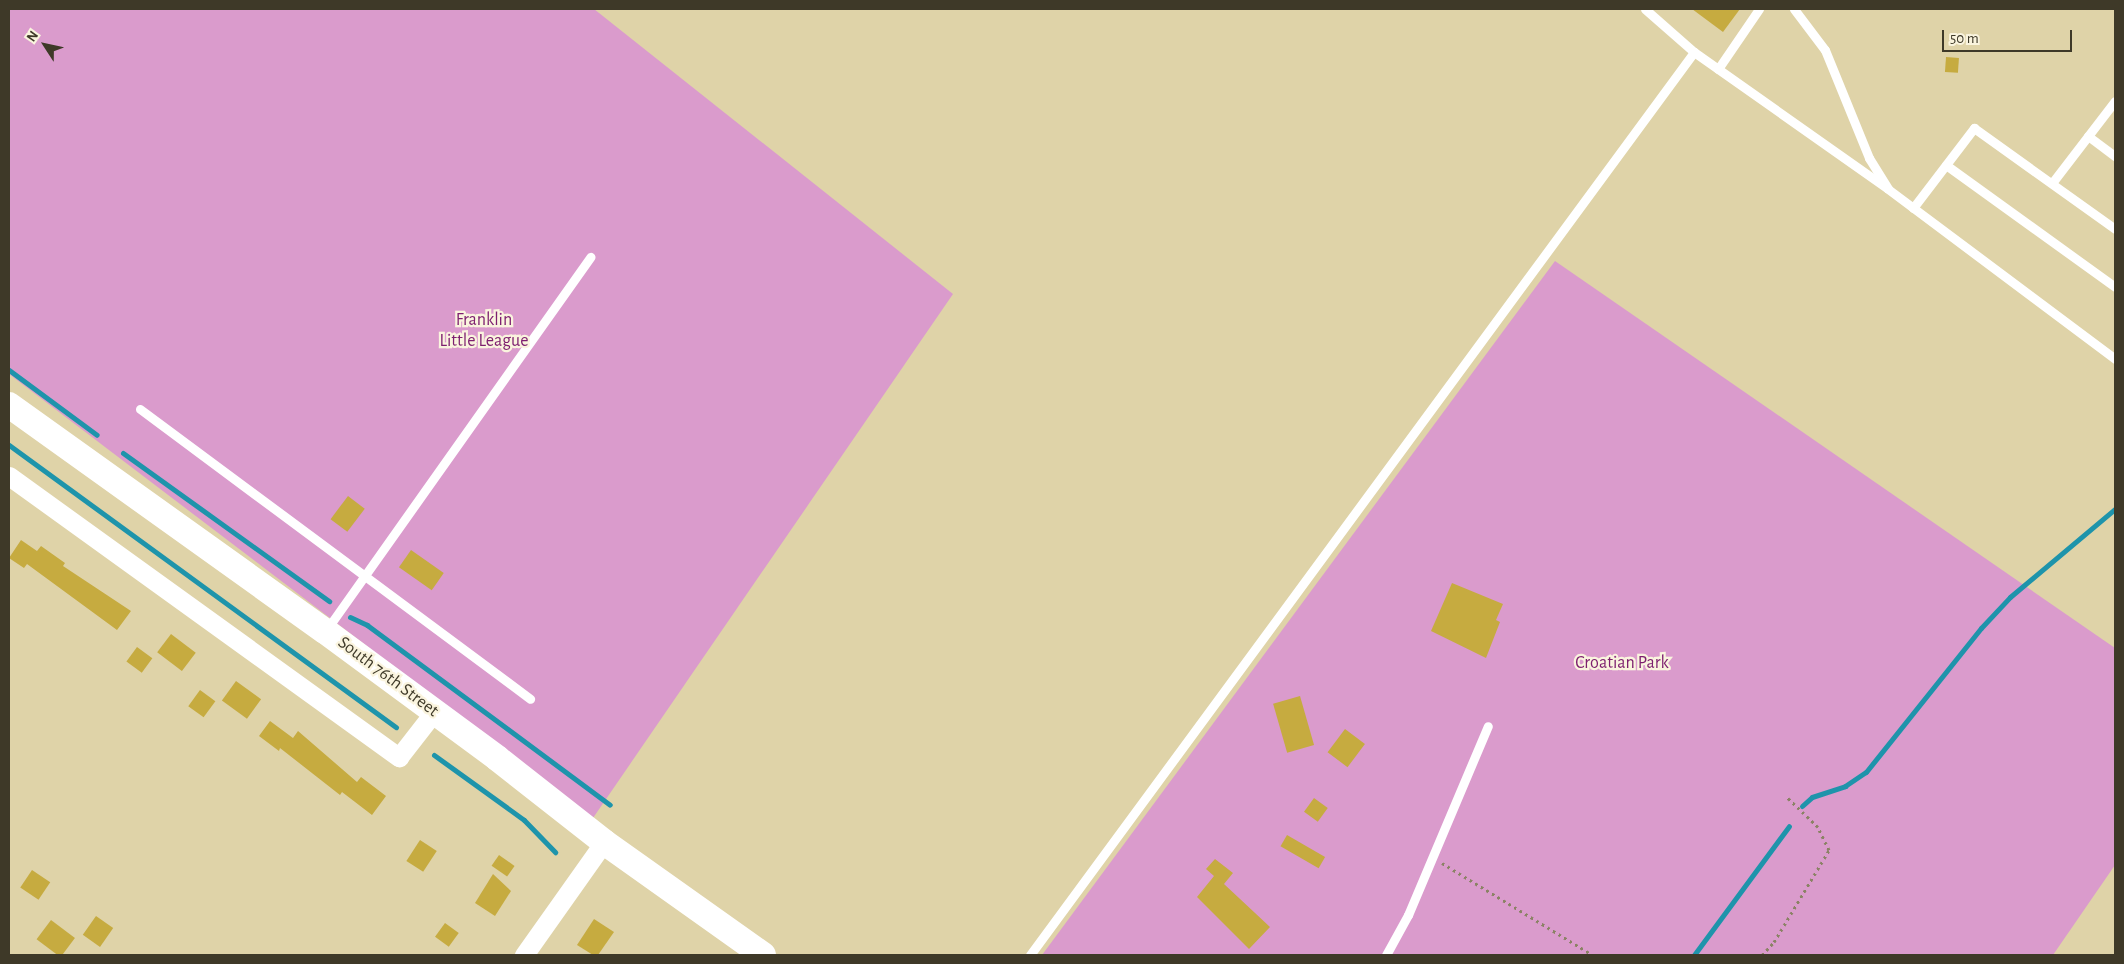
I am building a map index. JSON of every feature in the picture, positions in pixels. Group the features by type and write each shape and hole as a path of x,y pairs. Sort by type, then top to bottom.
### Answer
{"main road":[{"name":"South 76th Street","path":"9,405 325,631 604,842 763,955"}],"street":[{"path":"9,476 399,757 434,712"},
{"path":"524,955 604,842"}],"lane":[{"path":"1645,9 1694,52 1888,189 2115,359"},
{"path":"1718,69 1759,9"},
{"path":"1794,9 1825,50 1869,158 1888,189"},
{"path":"1030,955 1694,52"},
{"path":"2052,183 2115,101"},
{"path":"1913,208 1974,128 2115,228"},
{"path":"2088,136 2115,156"},
{"path":"1946,165 2115,287"},
{"path":"325,631 590,257"},
{"path":"140,410 363,577 530,698"},
{"path":"1386,955 1408,915 1431,856 1488,726"}],"path":[{"path":"1762,955 1774,942 1829,850 1818,827 1788,798"},
{"path":"1431,856 1593,955"}],"green space":[{"name":"Franklin Little League","path":"9,9 594,9 953,294 593,818 9,374"},
{"name":"Croatian Park","path":"1555,261 2115,648 2115,865 2053,955 1042,955"}],"building":[{"path":"1692,9 1740,9 1723,32"},
{"path":"1946,57 1959,58 1958,73 1945,72"},
{"path":"348,496 365,509 347,532 331,519"},
{"path":"21,540 37,551 41,546 65,563 63,566 131,611 117,630 27,564 24,568 9,558"},
{"path":"411,550 444,573 432,590 399,567"},
{"path":"1452,583 1503,604 1496,620 1500,622 1486,658 1431,631"},
{"path":"171,634 196,653 182,671 157,652"},
{"path":"137,647 152,658 142,673 126,662"},
{"path":"236,681 261,699 247,719 222,700"},
{"path":"200,690 215,701 204,717 188,706"},
{"path":"1300,696 1314,745 1287,753 1273,704"},
{"path":"270,721 293,738 298,731 357,782 361,777 386,796 372,815 342,792 340,795 280,748 279,751 259,736"},
{"path":"1345,729 1365,744 1348,767 1328,752"},
{"path":"1314,798 1328,808 1318,822 1304,812"},
{"path":"1287,835 1325,857 1319,868 1280,846"},
{"path":"420,840 437,851 423,872 406,861"},
{"path":"499,855 515,866 507,877 492,866"},
{"path":"1215,859 1233,873 1224,884 1270,927 1249,949 1197,897 1214,876 1206,869"},
{"path":"32,870 50,882 38,900 20,887"},
{"path":"493,874 511,891 495,916 475,903"},
{"path":"96,916 113,928 100,947 83,935"},
{"path":"594,919 614,932 598,955 593,955 577,945"},
{"path":"51,920 75,938 62,955 58,955 37,939"},
{"path":"445,923 459,933 449,947 435,937"}],"waterway":[{"path":"9,370 97,435"},
{"path":"9,445 396,727"},
{"path":"123,453 329,601"},
{"path":"1802,806 1812,797 1845,786 1866,772 1981,628 2010,597 2115,509"},
{"path":"350,617 367,625 610,805"},
{"path":"434,755 524,820 555,852"},
{"path":"1694,955 1789,826"}]}
